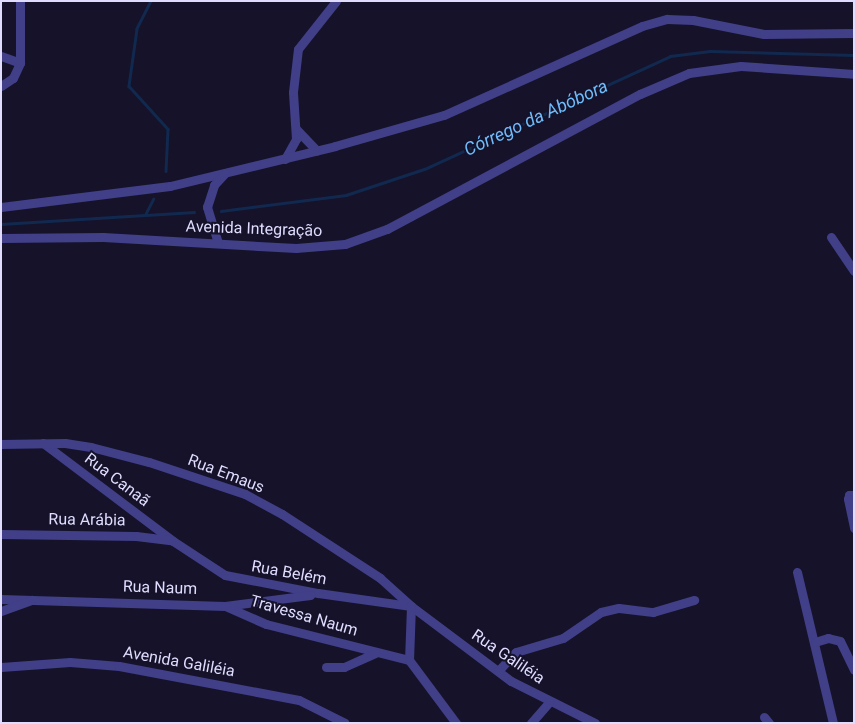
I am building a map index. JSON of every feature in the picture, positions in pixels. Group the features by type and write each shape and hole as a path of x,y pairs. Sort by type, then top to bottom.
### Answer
{"street":[{"path":"1,86 13,78 20,63 20,1"},
{"path":"285,159 296,139 292,92 298,50 336,1"},
{"path":"1,207 135,192 285,159 444,115 654,21 693,20 764,34 854,33"},
{"path":"1,56 20,63"},
{"name":"Avenida Integração","path":"1,238 103,237 313,248 372,236 640,94 689,73 741,66 854,74"},
{"path":"296,129 317,151"},
{"path":"218,243 207,207 214,185 225,173"},
{"path":"830,237 854,271"},
{"name":"Rua Canaã","path":"43,443 173,540"},
{"name":"Rua Emaus","path":"1,444 65,443 128,456 245,494 344,554 396,591 411,606"},
{"path":"854,495 849,495 848,499 854,528"},
{"name":"Rua Arábia","path":"1,534 136,536 173,540"},
{"name":"Rua Belém","path":"173,540 224,575 318,594 411,606"},
{"path":"797,572 833,723"},
{"path":"1,590 14,598"},
{"name":"Rua Naum","path":"1,599 225,606 318,594"},
{"path":"1,611 35,599"},
{"path":"498,671 516,652 564,638 606,610 653,612 694,600"},
{"name":"Travessa Naum","path":"225,606 266,624 409,660"},
{"path":"411,606 409,660 456,723"},
{"name":"Rua Galiléia","path":"411,606 498,671 550,702 596,723"},
{"path":"815,642 828,638 840,641 854,670"},
{"name":"Travessa Naum","path":"326,667 344,667 376,653"},
{"name":"Avenida Galiléia","path":"1,667 70,662 120,666 299,700 345,723"},
{"path":"531,723 550,702"}],"waterway":[{"path":"151,1 137,29 129,86 168,129 166,171"},
{"name":"Córrego da Abóbora","path":"221,211 346,195 427,168 670,56 710,51 854,55"},
{"path":"1,224 145,215 153,199"},
{"name":"Córrego da Abóbora","path":"146,215 194,212"}]}
